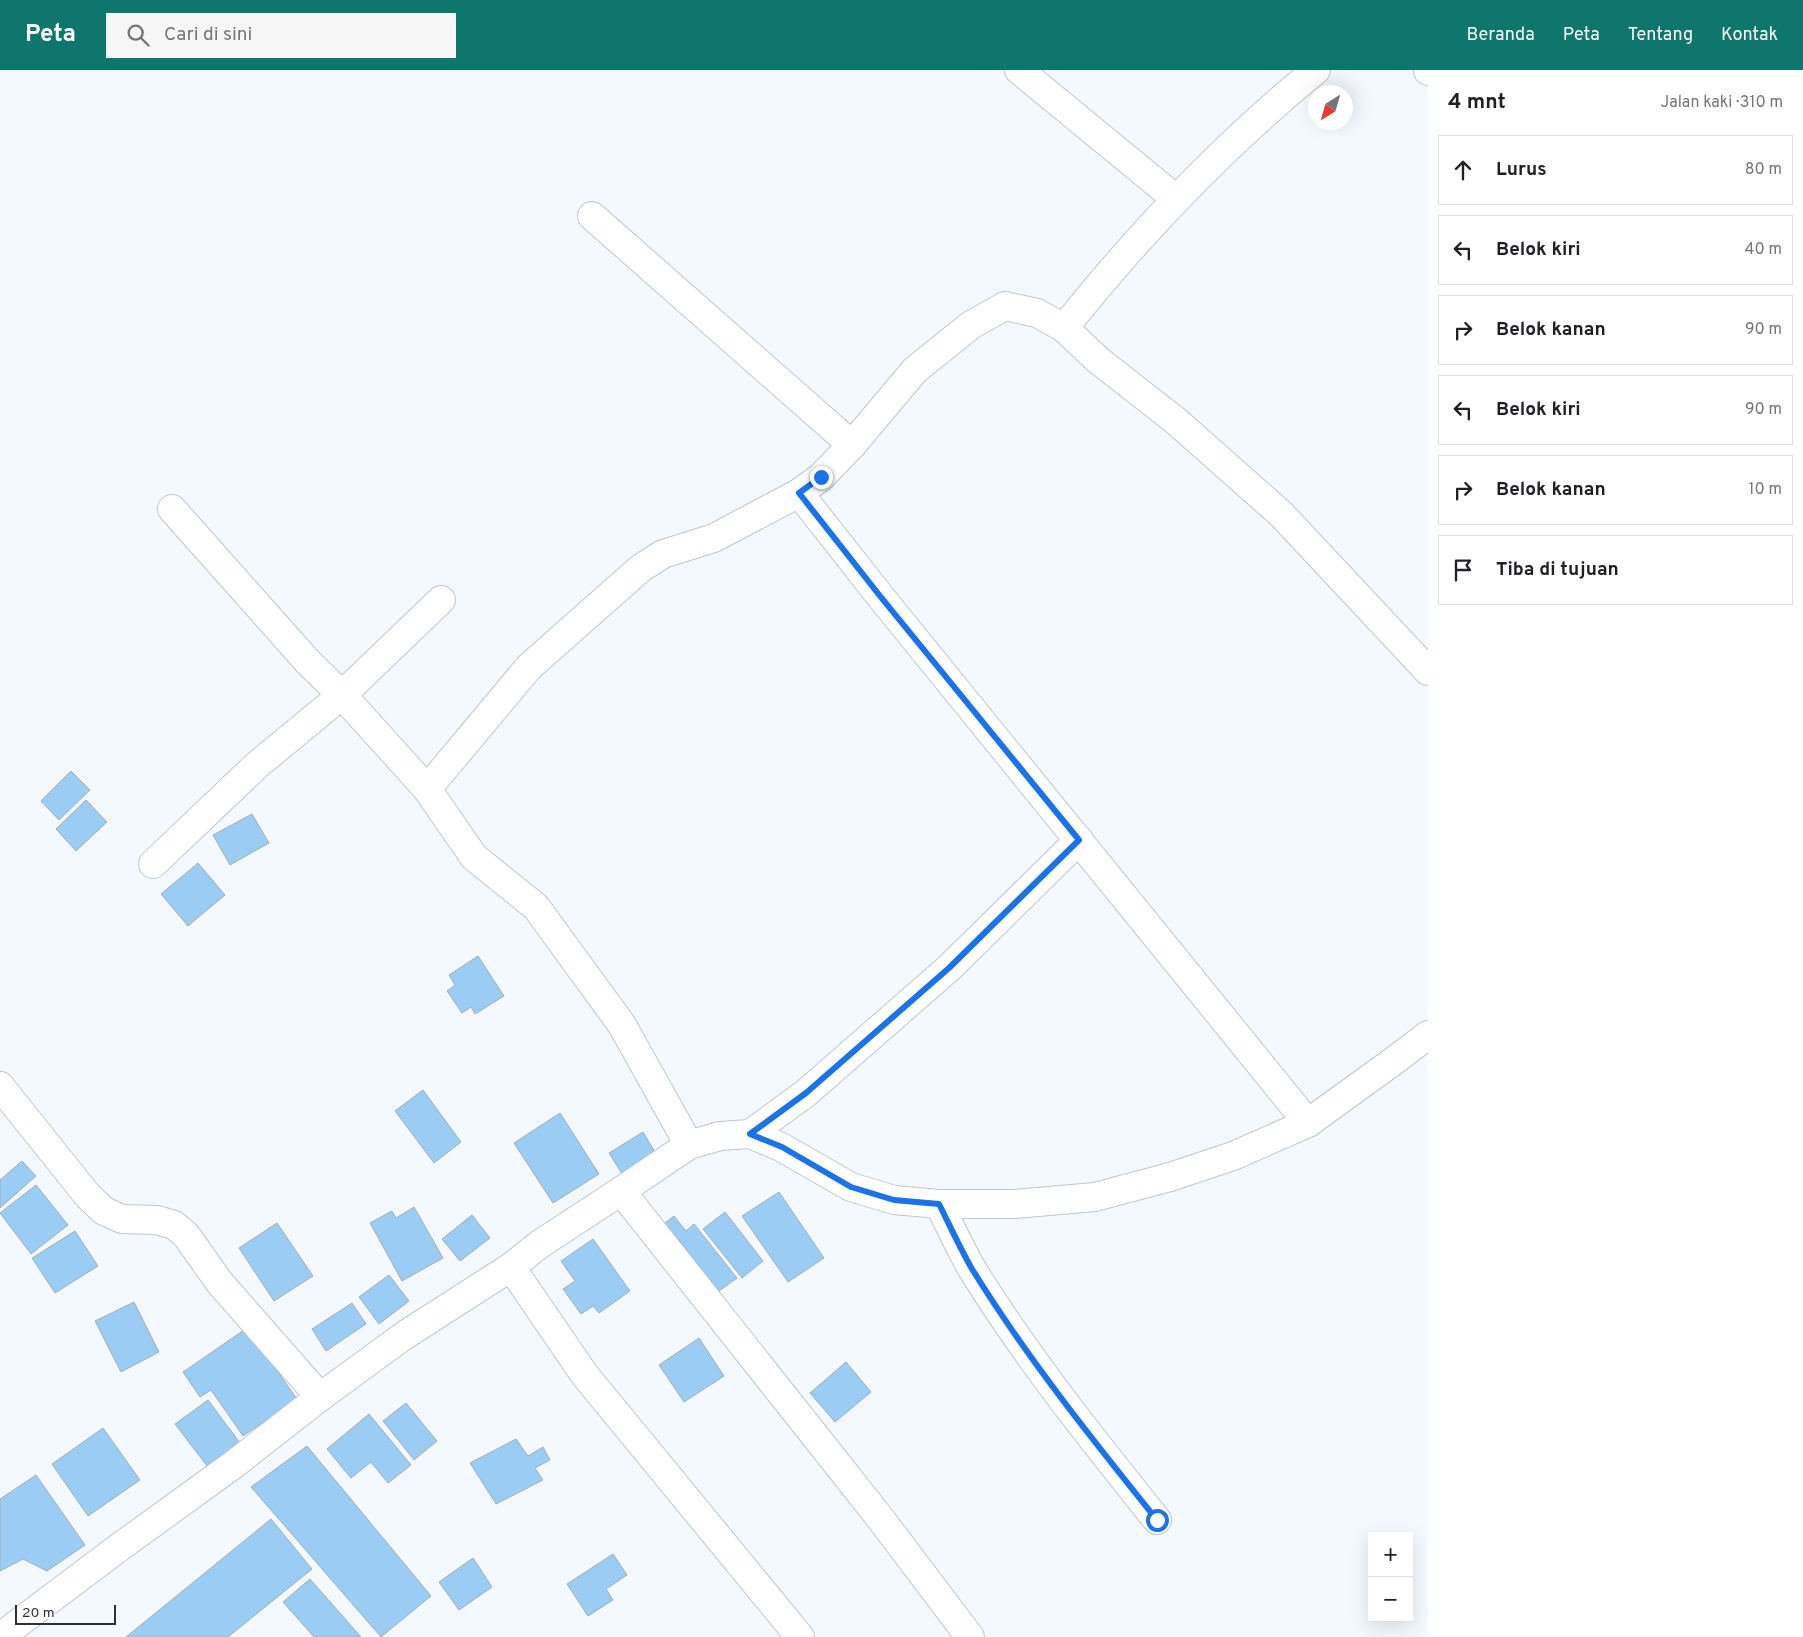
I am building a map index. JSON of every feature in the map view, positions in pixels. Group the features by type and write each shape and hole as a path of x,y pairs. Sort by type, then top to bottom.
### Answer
{"street":[{"path":"1019,70 1176,199"},
{"path":"1064,328 1096,288 1176,199 1217,158 1316,70"},
{"path":"592,216 852,445"},
{"path":"427,789 529,667 642,568 664,554 714,538 799,493 821,477 852,445 915,370 971,324 1005,306 1037,313 1064,328 1098,360 1176,421 1281,514 1428,671"},
{"path":"799,493 880,596 1308,1123"},
{"path":"172,509 308,662 342,695 427,789 474,857 536,907 622,1025 689,1145"},
{"path":"153,864 257,764 342,695 441,600"},
{"path":"750,1134 806,1093 949,968 1079,840"},
{"path":"0,1637 116,1549 233,1465 320,1396 405,1335 511,1267 540,1244 689,1145 720,1136 750,1134 782,1147 851,1187 894,1200 939,1204 1014,1204 1096,1197 1170,1177 1233,1156 1308,1123 1428,1035"},
{"path":"0,1086 88,1196 104,1211 122,1219 157,1220 174,1225 186,1235 220,1283 320,1396"},
{"path":"621,1191 880,1518 970,1637"},
{"path":"939,1204 971,1267 1019,1341 1083,1428 1157,1520"},
{"path":"511,1267 584,1374 800,1637"}],"building":[{"path":"71,771 90,790 59,820 41,801"},
{"path":"86,800 107,822 76,851 56,829"},
{"path":"252,814 269,843 230,865 213,835"},
{"path":"198,863 225,895 188,926 161,894"},
{"path":"478,956 504,996 475,1014 471,1007 462,1013 447,991 455,985 449,975"},
{"path":"423,1090 461,1142 434,1163 395,1111"},
{"path":"560,1113 599,1174 553,1203 514,1143"},
{"path":"643,1132 658,1157 624,1177 609,1153"},
{"path":"22,1161 36,1176 0,1208 0,1180"},
{"path":"36,1185 68,1225 31,1254 0,1213"},
{"path":"779,1192 824,1258 788,1282 742,1216"},
{"path":"414,1207 443,1258 402,1281 370,1223 392,1211 396,1218"},
{"path":"725,1212 763,1261 742,1278 703,1229"},
{"path":"472,1215 490,1238 460,1261 442,1239"},
{"path":"674,1216 686,1231 694,1224 737,1278 719,1291 665,1223"},
{"path":"277,1223 313,1276 274,1301 239,1248"},
{"path":"75,1231 98,1266 55,1293 32,1258"},
{"path":"593,1239 630,1291 599,1313 593,1306 581,1314 563,1289 575,1281 561,1261"},
{"path":"389,1275 409,1301 379,1324 359,1297"},
{"path":"134,1302 159,1352 121,1372 95,1321"},
{"path":"352,1303 366,1324 326,1351 312,1329"},
{"path":"247,1328 297,1399 243,1436 211,1390 200,1397 183,1372"},
{"path":"699,1338 724,1376 684,1402 659,1365"},
{"path":"846,1362 871,1392 835,1422 810,1393"},
{"path":"208,1400 246,1451 214,1475 175,1424"},
{"path":"406,1403 437,1441 414,1460 383,1421"},
{"path":"369,1414 411,1465 388,1483 371,1462 351,1478 327,1449"},
{"path":"103,1428 140,1480 88,1516 52,1464"},
{"path":"516,1439 528,1456 543,1447 550,1460 535,1468 543,1480 496,1504 470,1463"},
{"path":"307,1446 431,1596 381,1637 251,1487"},
{"path":"36,1475 85,1545 47,1571 23,1559 0,1571 0,1499"},
{"path":"271,1519 312,1569 228,1637 126,1637"},
{"path":"613,1554 627,1575 606,1589 613,1600 588,1616 567,1584"},
{"path":"473,1558 492,1587 459,1610 439,1582"},
{"path":"310,1579 361,1637 314,1637 283,1602"}],"route":[{"path":"821,477 799,493 880,596 1079,840 949,968 806,1093 750,1134 782,1147 851,1187 894,1200 939,1204 971,1267 1019,1341 1083,1428 1157,1520"}]}
